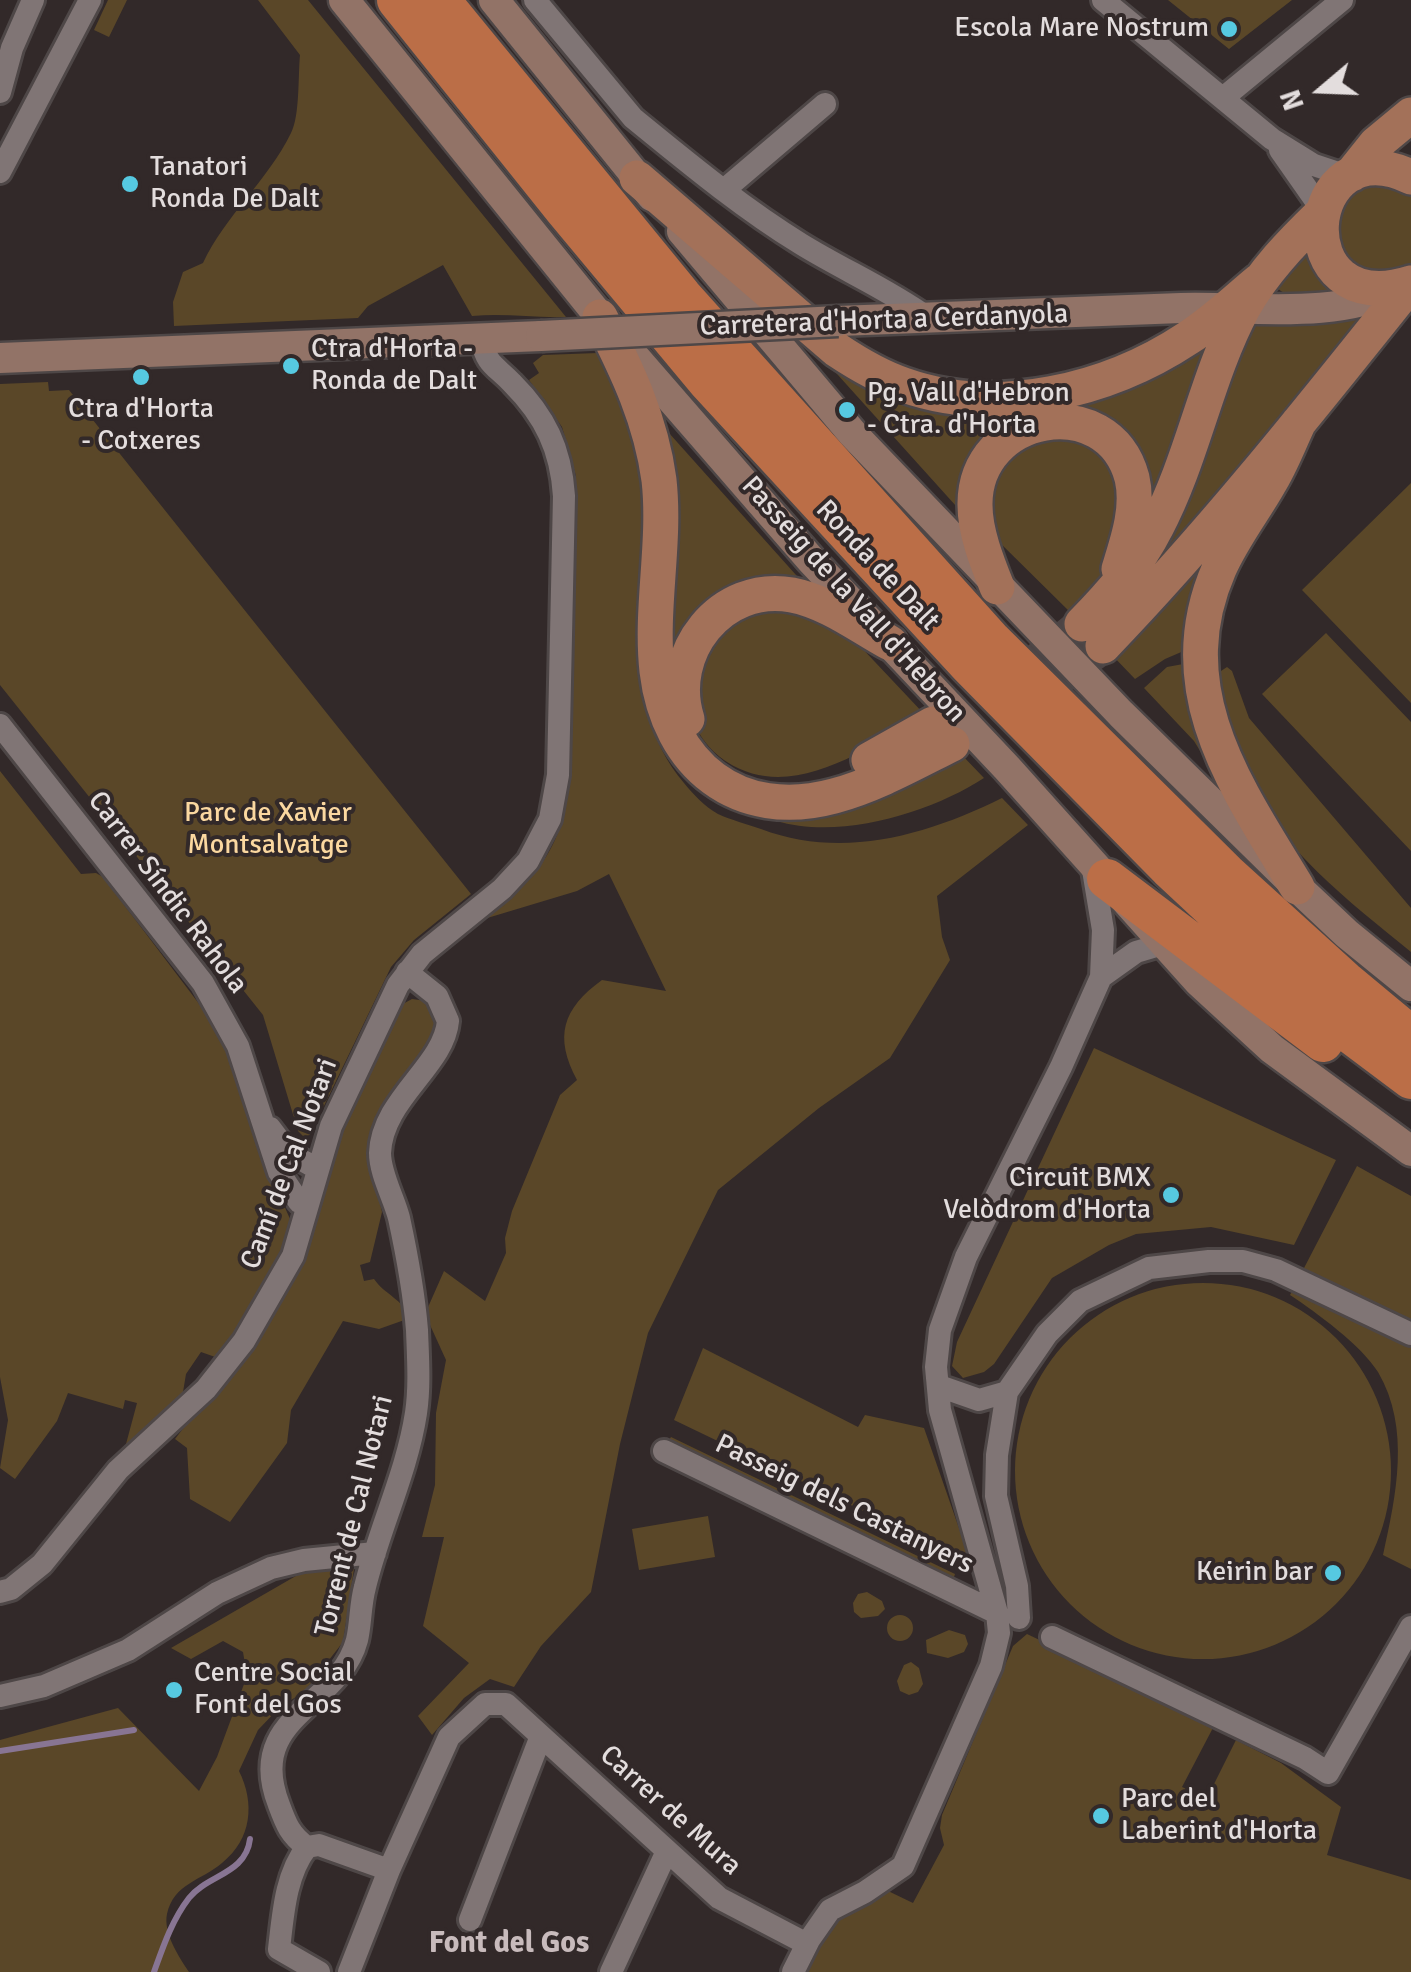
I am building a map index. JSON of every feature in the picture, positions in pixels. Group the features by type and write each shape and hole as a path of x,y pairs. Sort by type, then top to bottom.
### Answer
{"highway":[{"name":"Ronda de Dalt","path":"397,0 708,382 991,689 1223,919 1331,1019 1411,1079"},
{"name":"Ronda de Dalt","path":"440,0 682,296 992,641 1226,873 1411,1036"},
{"path":"1099,870 1384,1086 1411,1102"}],"main road":[{"path":"637,178 836,350 884,378 958,398 1015,398 1094,384 1166,351 1243,299 1321,212 1332,192 1376,144 1411,114"},
{"path":"1350,175 1389,168 1411,176"},
{"path":"1321,212 1320,233 1325,252 1346,278 1354,284 1378,289 1411,283"},
{"path":"997,586 976,514 978,484 994,449 1014,432 1057,421 1079,424 1110,442 1132,478 1132,523 1113,590 1092,635 1147,600 1411,283"},
{"path":"1113,590 1156,530 1175,489 1243,299"},
{"path":"600,316 641,403 652,439 660,508 657,670 670,723 692,760 714,780 759,798 810,801 892,774 942,734 808,780 764,781 727,768 705,750 689,724 682,687 689,650 714,616 745,599 782,594 812,601 890,643"},
{"path":"1296,887 1219,752 1206,706 1202,659 1205,612 1219,568 1272,480 1299,422"}],"street":[{"path":"0,92 3,65 33,0"},
{"path":"0,172 90,0"},
{"name":"Passeig de la Vall d'Hebron","path":"344,0 600,316 812,560 1198,982 1272,1049 1411,1151"},
{"path":"494,0 637,178 839,418 997,586 1296,887 1411,986"},
{"path":"535,0 633,118 799,243 928,318"},
{"path":"1103,0 1272,139 1314,166 1350,175"},
{"path":"1223,98 1342,0"},
{"path":"3,65 45,85"},
{"path":"724,190 825,104"},
{"path":"1272,139 1321,212"},
{"name":"Carretera d'Horta a Cerdanyola","path":"495,339 1243,299 1356,305 1411,283"},
{"path":"0,358 495,339"},
{"name":"Camí de Cal Notari","path":"0,1592 11,1589 42,1564 118,1470 206,1389 236,1352 264,1311 292,1256 331,1126 407,972 422,954 521,870 545,832 557,790 561,464 540,414 505,376 495,339"},
{"name":"Carrer Síndic Rahola","path":"0,725 203,984 238,1046 279,1172 300,1202 307,1205"},
{"path":"793,1972 830,1910 903,1866 992,1666 999,1633 1008,1615 944,1425 936,1367 940,1330 952,1289 1099,984 1103,930 1099,870"},
{"path":"1099,984 1136,952 1164,944"},
{"name":"Torrent de Cal Notari","path":"307,1847 291,1835 271,1783 272,1760 285,1727 337,1676 351,1655 375,1552 413,1428 418,1366 411,1284 399,1217 380,1151 392,1114 440,1044 448,1020 437,996 407,972"},
{"name":"Carrer Síndic Rahola","path":"261,1112 289,1153 316,1168"},
{"name":"Passeig dels Castanyers","path":"664,1451 1008,1615 1017,1586 996,1496 997,1455 1007,1392 1047,1334 1080,1301 1149,1268 1209,1261 1243,1262 1276,1270 1411,1334"},
{"path":"939,1386 979,1400 1007,1392"},
{"path":"0,1696 44,1686 128,1650 218,1594 271,1568 375,1552"},
{"path":"1052,1636 1305,1758 1328,1773 1411,1627"},
{"name":"Carrer de Mura","path":"389,1870 449,1736 485,1704 506,1704 719,1898 807,1944"},
{"path":"470,1920 541,1736"},
{"path":"319,1972 278,1949 286,1898 301,1855 307,1847 319,1845 389,1870 349,1972"},
{"path":"611,1972 668,1851"}],"green space":[{"path":"108,0 127,0 109,37 94,30"},
{"path":"258,0 308,0 566,317 472,316 443,265 368,306 358,318 174,326 173,302 183,272 203,263 223,229 271,167 294,126 300,55"},
{"name":"Escola Mare Nostrum","path":"1168,0 1292,0 1229,49"},
{"path":"1399,184 1411,191 1411,267 1387,277 1342,258 1335,214 1359,186"},
{"path":"1310,239 1345,291 1284,293 1272,285"},
{"path":"1365,317 1145,588 1251,319"},
{"path":"1211,338 1152,511 1136,478 1043,415 965,516 810,344 949,403"},
{"path":"598,353 627,419 639,472 641,679 662,750 691,791 723,816 792,838 823,842 854,843 914,832 1002,798 1028,825 937,896 942,937 950,960 890,1058 819,1108 718,1190 648,1333 620,1444 591,1592 541,1646 514,1687 490,1679 464,1698 432,1735 418,1716 469,1663 423,1626 444,1537 422,1537 435,1485 436,1413 446,1360 425,1314 444,1271 485,1301 506,1253 505,1238 512,1211 560,1095 577,1080 564,1037 570,1013 578,1002 602,980 666,991 609,874 577,891 484,919 519,889 544,860 560,826 570,781 576,476 562,427 529,380 539,373 533,363 543,355"},
{"name":"Parc de Xavier Montsalvatge","path":"48,382 49,391 69,390 471,894 414,940 391,967 310,1135 303,1136 298,1131 263,1015 0,685 0,384"},
{"path":"652,414 813,594 758,589 717,606 690,638 678,679 683,721 704,757 743,782 800,788 855,775 940,731 944,736 865,777 809,794 781,796 752,791 724,779 696,757 678,729 667,697 662,662 666,506"},
{"path":"1056,427 1115,462 1120,537 1099,586 1074,616 995,538 981,499 990,466"},
{"path":"1411,483 1411,703 1302,590"},
{"path":"1238,510 1186,650 1135,679 1110,653"},
{"path":"751,603 825,617 859,645 925,715 855,755 803,774 777,777 752,773 727,762 707,744 696,726 692,659"},
{"path":"1326,633 1411,722 1411,851 1262,694"},
{"path":"1194,662 1219,782 1194,741 1144,688 1167,667"},
{"path":"1227,667 1232,671 1249,718 1411,908 1411,952 1317,872 1258,800 1239,761 1215,675"},
{"path":"959,752 984,778 928,806 894,817 825,827 792,825 761,816 735,799"},
{"path":"0,771 81,874 96,873 103,877 203,1009 227,1052 261,1153 290,1219 288,1241 250,1316 218,1358 201,1352 186,1374 181,1404 122,1459 137,1403 125,1400 123,1409 68,1393 57,1421 15,1479 0,1468 8,1420 0,1377"},
{"path":"412,999 427,1001 440,1025 373,1170 382,1212 370,1262 360,1265 364,1281 374,1279 410,1318 379,1329 343,1321 291,1410 287,1443 230,1522 190,1499 187,1448 175,1439 224,1375 399,1006"},
{"name":"Circuit BMX Velòdrom d'Horta","path":"1094,1048 1336,1160 1294,1245 1211,1227 1136,1234 1052,1278 994,1364 984,1372 963,1378 952,1366 957,1342"},
{"path":"1357,1166 1411,1196 1411,1569 1383,1555 1398,1462 1395,1416 1388,1394 1378,1372 1361,1351 1290,1295"},
{"path":"1203,1283 1240,1287 1275,1297 1336,1338 1377,1399 1387,1434 1391,1471 1387,1508 1377,1543 1336,1604 1275,1645 1240,1655 1203,1659 1166,1655 1131,1645 1070,1604 1029,1543 1019,1508 1015,1471 1019,1434 1029,1399 1070,1338 1131,1297 1166,1287"},
{"path":"703,1348 858,1427 865,1415 924,1428 967,1551 963,1559 674,1420"},
{"path":"671,1437 955,1574 953,1580 667,1443"},
{"path":"708,1516 715,1557 639,1570 632,1529"},
{"path":"354,1569 343,1642 304,1692 280,1707 258,1730 239,1771 249,1808 240,1843 222,1863 182,1889 171,1904 167,1929 189,1972 0,1972 0,1740 118,1708 199,1791 217,1757 247,1676 243,1652 223,1641 191,1659 171,1648 301,1573"},
{"path":"867,1592 882,1601 885,1609 878,1616 861,1618 854,1612 853,1603 858,1594"},
{"path":"900,1615 909,1619 913,1628 909,1637 900,1641 891,1637 887,1628 891,1619"},
{"path":"949,1630 965,1635 968,1644 964,1652 948,1658 927,1653 926,1640"},
{"name":"Parc del Laberint d'Horta","path":"1027,1634 1215,1724 1182,1787 1207,1798 1236,1740 1281,1763 1341,1807 1327,1855 1411,1880 1411,1972 801,1972 834,1917 886,1890 913,1903 944,1845 942,1815 1013,1646"},
{"path":"911,1662 919,1668 923,1684 918,1692 909,1695 900,1691 897,1681 904,1665"}],"waterway":[{"path":"0,1751 134,1730"},
{"name":"Torrent de Cal Notari","path":"154,1972 173,1924 189,1898 234,1867 247,1851 250,1839"}],"tunnel":[{"path":"933,724 1038,660 1081,625"},
{"path":"952,744 1102,647"}],"place":[{"name":"Escola Mare Nostrum","path":"1229,29"},
{"name":"Tanatori Ronda De Dalt","path":"130,184"},
{"name":"Ctra d'Horta - Ronda de Dalt","path":"291,366"},
{"name":"Ctra d'Horta - Cotxeres","path":"141,377"},
{"name":"Pg. Vall d'Hebron - Ctra. d'Horta","path":"847,410"},
{"name":"Circuit BMX Velòdrom d'Horta","path":"1171,1195"},
{"name":"Keirin bar","path":"1333,1573"},
{"name":"Centre Social Font del Gos","path":"174,1690"},
{"name":"Parc del Laberint d'Horta","path":"1101,1816"}],"district":[{"name":"Font del Gos","path":"509,1944"}]}
